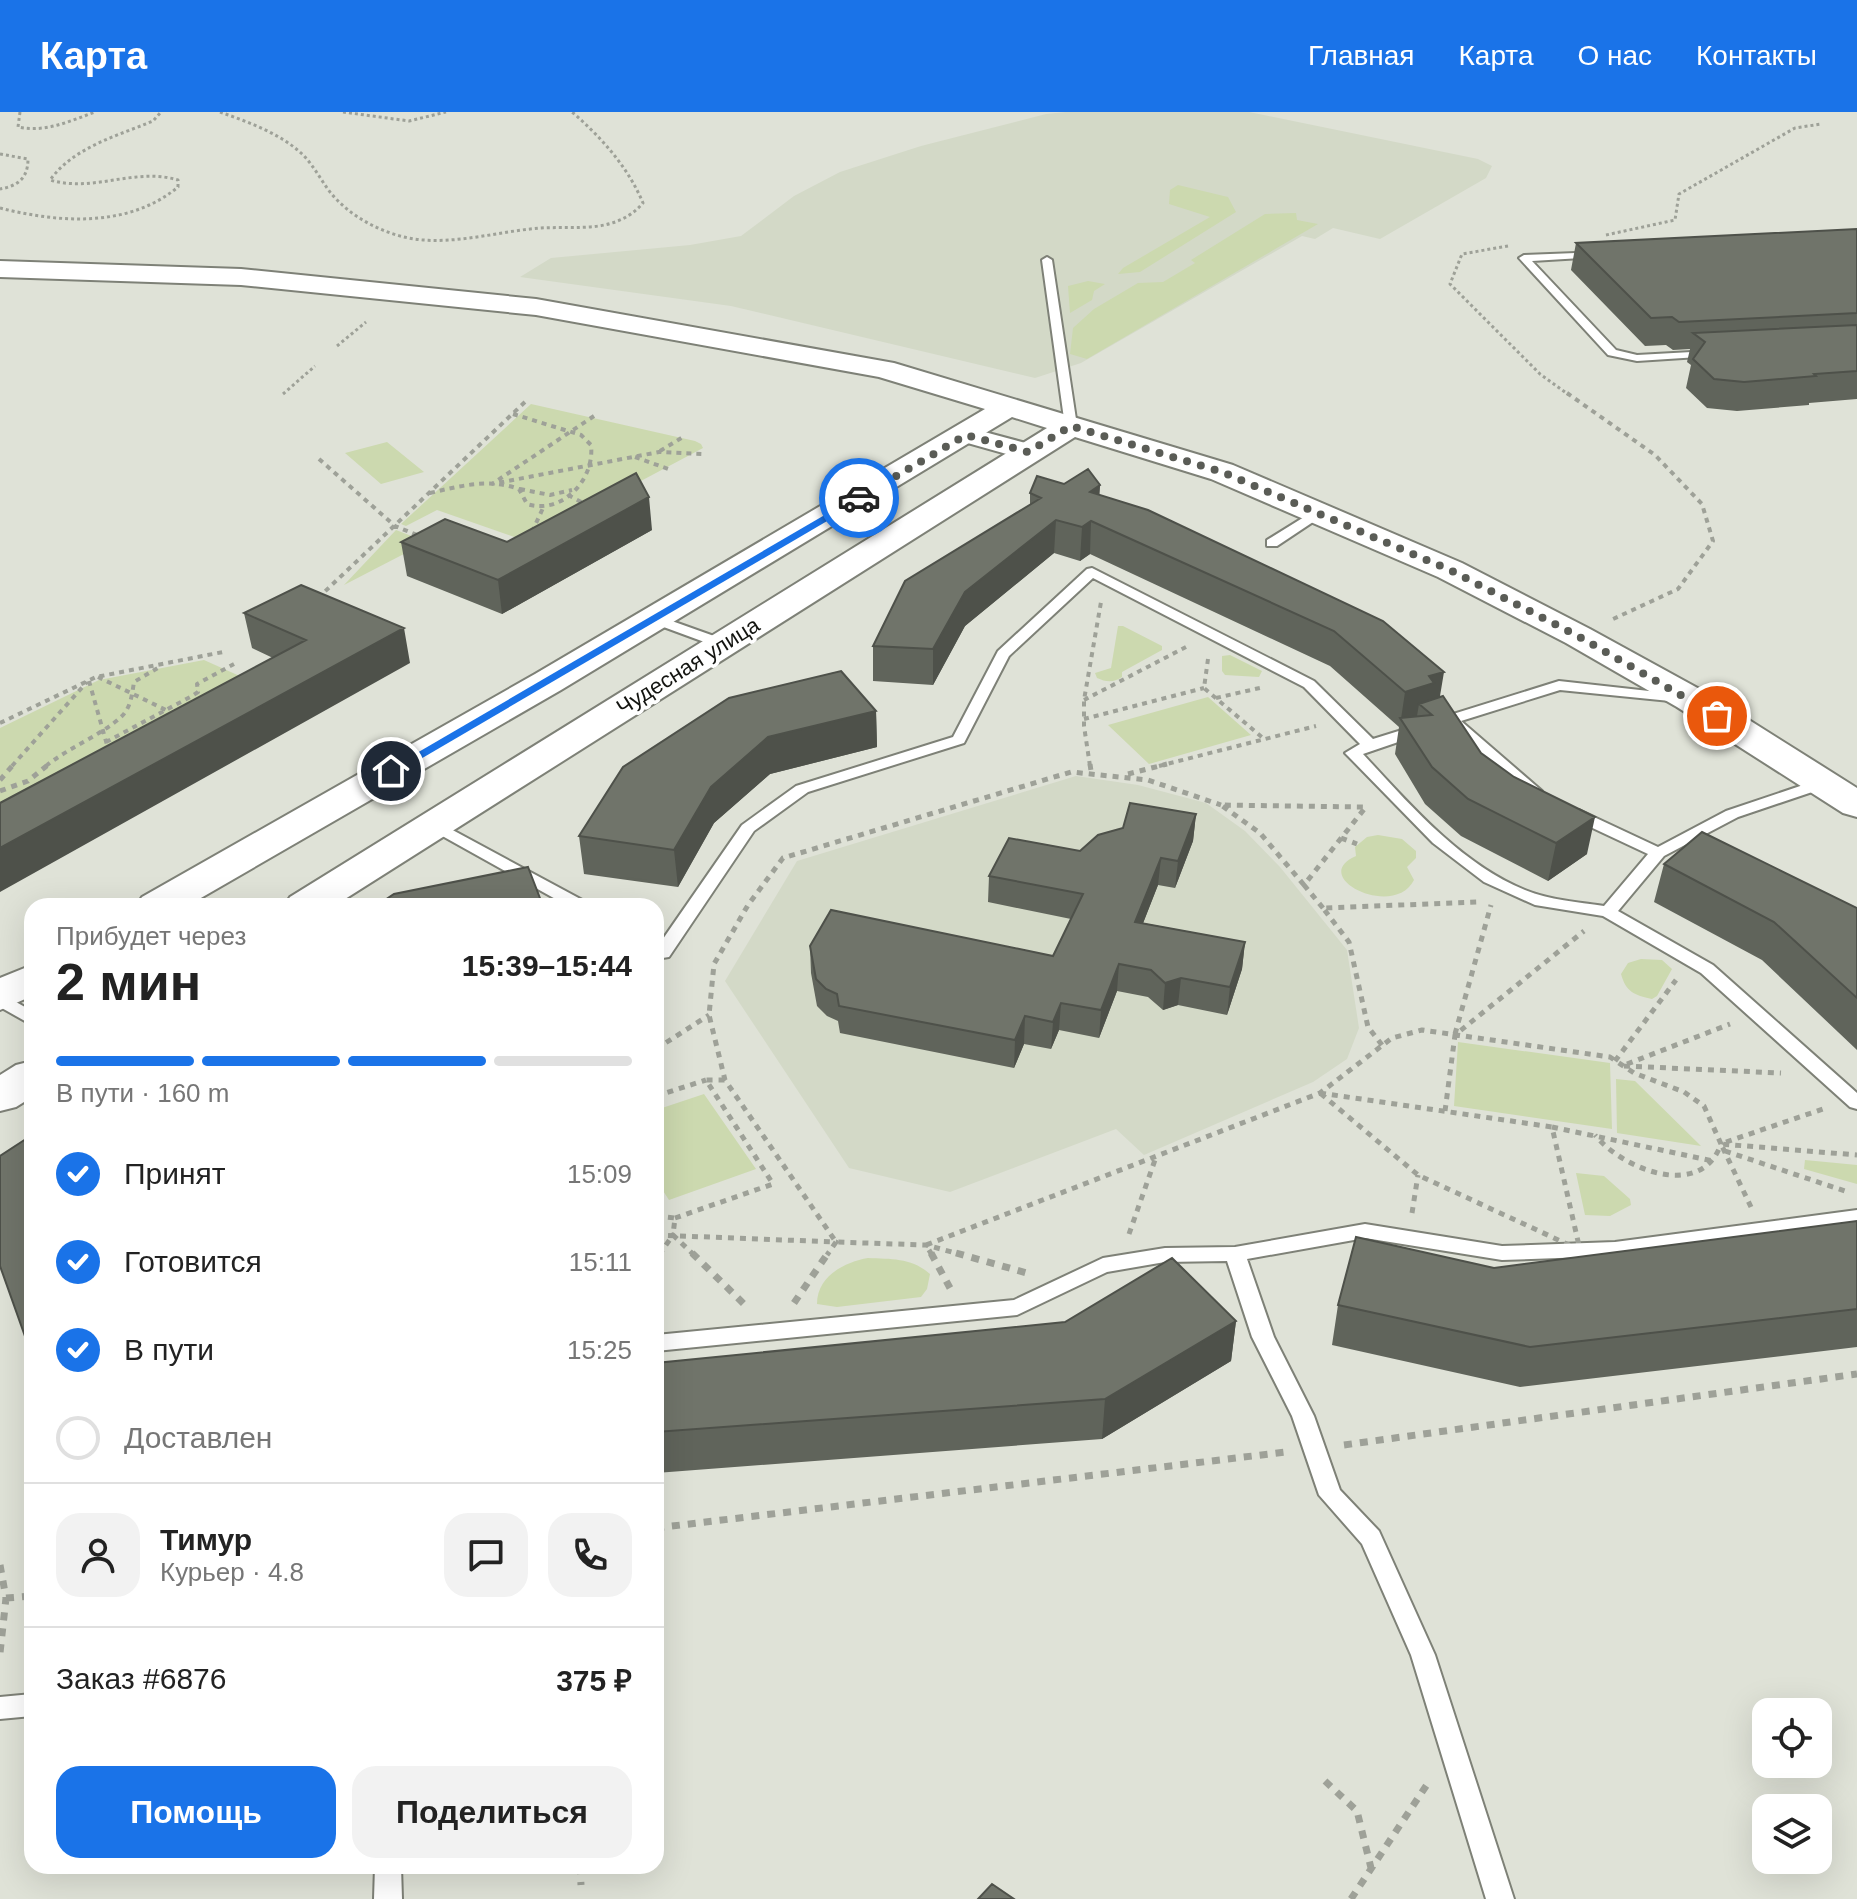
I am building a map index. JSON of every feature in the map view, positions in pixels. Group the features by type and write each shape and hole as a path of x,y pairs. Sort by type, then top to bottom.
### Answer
{"street":[{"path":"0,269 241,277 536,307 884,369 1222,472 1450,570 1578,636 1690,699 1857,805"},
{"path":"171,898 655,619 1008,407"},
{"name":"Чудесная улица","path":"318,898 1071,426"},
{"path":"966,435 1028,452"},
{"path":"0,997 24,983"},
{"path":"0,1096 24,1081"}],"lane":[{"path":"1609,253 1524,258 1612,353 1637,358 1715,354"},
{"path":"1047,260 1071,426"},
{"path":"1272,543 1317,513"},
{"path":"664,944 748,828 802,789 959,740 1003,654 1092,572 1309,684 1370,745"},
{"path":"655,619 723,644"},
{"path":"1690,699 1559,685 1353,753 1390,793 1482,873 1540,901 1608,912 1707,969 1855,1101"},
{"path":"1452,720 1541,798 1658,853"},
{"path":"1608,912 1658,853 1732,814 1824,783"},
{"path":"434,825 566,898"},
{"path":"0,997 24,1014"},
{"path":"664,1342 1017,1307 1103,1265 1165,1255 1235,1254 1365,1231 1502,1253 1615,1249 1857,1217"},
{"path":"1235,1254 1263,1337 1303,1416 1330,1495 1371,1538 1423,1655 1500,1899"},
{"path":"0,1708 24,1706"},
{"path":"388,1874 388,1899"}],"path":[{"path":"20,112 18,127 31,130 48,128 95,112"},
{"path":"0,208 47,218 100,217 150,207 167,198 178,187 178,180 163,173 136,174 84,186 62,186 50,180 56,169 77,155 153,121 161,112"},
{"path":"220,112 288,142 304,156 333,196 371,225 413,239 449,239 539,228 610,227 634,216 643,203 637,187 572,112"},
{"path":"343,112 405,120 446,112"},
{"path":"0,154 28,159 29,169 24,179 12,188 0,189"},
{"path":"337,346 366,322"},
{"path":"283,394 315,366"},
{"path":"308,607 526,401"},
{"path":"513,414 581,435 591,445 593,452 590,465 574,489 554,506 543,508 527,504 519,489"},
{"path":"492,484 594,416"},
{"path":"659,452 683,437"},
{"path":"429,493 659,452 702,454"},
{"path":"633,457 671,470"},
{"path":"319,459 395,526 435,541"},
{"path":"492,484 550,495 574,489"},
{"path":"568,495 596,511"},
{"path":"531,534 543,508"},
{"path":"1091,771 1084,700 1105,580"},
{"path":"1084,700 1212,634"},
{"path":"1204,688 1212,634"},
{"path":"0,723 97,677 223,652"},
{"path":"0,791 28,781 66,750 126,712 137,679 169,663"},
{"path":"106,742 196,694 197,684 234,664"},
{"path":"97,677 179,716"},
{"path":"89,680 112,764"},
{"path":"0,780 89,680"},
{"path":"1084,719 1204,688"},
{"path":"1204,688 1264,739"},
{"path":"1123,776 1344,718"},
{"path":"836,1242 725,1080 709,1015 714,964 748,905 783,858 1071,772 1091,771 1123,776 1189,791 1221,805 1260,833 1349,942 1368,1027 1382,1045"},
{"path":"1304,885 1365,807 1390,793"},
{"path":"1221,805 1365,807"},
{"path":"1341,838 1357,844"},
{"path":"1374,896 1374,906"},
{"path":"1323,908 1492,901 1455,1035 1445,1111"},
{"path":"1455,1035 1608,912"},
{"path":"1615,1061 1691,960"},
{"path":"1623,1065 1757,1014"},
{"path":"664,1044 709,1015"},
{"path":"926,1245 1320,1093 1392,1038 1422,1030 1615,1061 1684,1092 1704,1106 1762,1230"},
{"path":"1623,1065 1825,1075"},
{"path":"664,1093 706,1080 725,1080"},
{"path":"664,1217 675,1218 773,1184 706,1080"},
{"path":"1320,1093 1552,1127 1713,1161"},
{"path":"1320,1093 1418,1175 1580,1250"},
{"path":"1595,1135 1610,1153 1636,1167 1666,1174 1694,1172 1713,1161 1721,1144 1855,1101"},
{"path":"1552,1127 1580,1250"},
{"path":"1721,1144 1857,1155"},
{"path":"1725,1151 1857,1195"},
{"path":"1119,1262 1156,1156"},
{"path":"1409,1238 1418,1175"},
{"path":"664,1248 673,1235 675,1218"},
{"path":"664,1235 926,1245 1065,1283"},
{"path":"673,1235 773,1332 836,1242"},
{"path":"926,1245 963,1313"},
{"path":"664,1527 1316,1449 1857,1374"},
{"path":"0,1565 6,1598 0,1653"},
{"path":"6,1598 24,1597"},
{"path":"1351,1899 1440,1765"},
{"path":"1325,1781 1357,1811 1371,1868"},
{"path":"580,1874 581,1885"}],"shaded area":[{"path":"1249,112 1478,159 1492,166 1486,178 1380,239 1333,228 1315,239 1302,236 1081,363 1035,378 731,306 520,277 551,258 690,245 741,236 794,196 840,172 921,146 1046,114"},
{"path":"1076,776 1138,785 1206,803 1245,831 1280,867 1347,950 1359,1028 1347,1059 1313,1082 1144,1155 1116,1129 950,1192 849,1168 725,981 797,861"}],"green space":[{"path":"1178,185 1228,197 1236,212 1140,272 1118,274 1123,268 1210,217 1169,204 1170,190"},
{"path":"1296,213 1297,220 1318,224 1087,359 1070,354 1073,328 1094,309 1138,283 1163,282 1195,263 1191,260 1265,214"},
{"path":"1088,281 1105,284 1094,291 1092,300 1070,313 1068,286"},
{"path":"531,404 695,441 703,448 573,517 517,538 437,510 406,526 401,524"},
{"path":"387,442 424,472 381,484 345,453"},
{"path":"396,530 427,542 344,585"},
{"path":"1118,626 1162,646 1162,650 1122,672 1119,679 1097,678 1095,673 1111,668"},
{"path":"1230,655 1262,671 1259,677 1225,675 1222,656"},
{"path":"204,660 253,682 0,818 0,728 99,680"},
{"path":"1208,697 1251,735 1149,764 1108,725"},
{"path":"1378,835 1402,839 1416,851 1416,858 1407,867 1414,880 1404,891 1390,896 1374,896 1359,891 1342,874 1344,865 1356,856 1355,847 1367,837"},
{"path":"1641,959 1662,960 1672,969 1657,996 1652,999 1632,992 1621,974 1628,963"},
{"path":"1458,1042 1610,1063 1612,1129 1454,1106"},
{"path":"1616,1079 1635,1081 1701,1146 1617,1133"},
{"path":"704,1094 756,1169 669,1200 664,1192 664,1107"},
{"path":"1805,1160 1857,1165 1857,1184 1804,1169"},
{"path":"1576,1173 1604,1176 1630,1199 1631,1205 1610,1216 1585,1215"},
{"path":"868,1258 901,1260 916,1265 930,1274 927,1289 921,1297 837,1307 817,1304 818,1294 827,1278 850,1263"}],"building":[{"path":"1857,229 1857,313 1679,322 1672,317 1651,318 1576,243"},
{"path":"1857,325 1857,371 1744,382 1714,379 1693,359 1705,342 1693,333"},
{"path":"1088,469 1100,485 1090,492 1148,510 1383,621 1444,672 1429,676 1434,683 1405,692 1334,631 1091,521 1082,527 1056,520 965,592 933,649 873,646 905,581 1041,498 1030,493 1037,476 1064,484"},
{"path":"636,473 649,497 498,580 401,542 445,519 507,542"},
{"path":"301,585 404,628 0,848 0,803 306,640 244,613"},
{"path":"841,671 876,711 768,737 711,787 674,850 579,836 623,767 729,698"},
{"path":"1443,696 1481,753 1514,777 1595,817 1556,843 1468,799 1432,767 1400,718 1432,715 1419,704"},
{"path":"1130,803 1196,814 1178,861 1161,858 1135,922 1245,942 1230,987 1181,978 1165,983 1151,970 1119,964 1101,1010 1061,1003 1053,1022 1025,1016 1015,1040 839,1006 837,994 816,979 810,946 831,910 1053,956 1083,894 989,876 1009,838 1080,851 1098,835 1123,828"},
{"path":"1702,832 1857,908 1857,998 1774,922 1664,864"},
{"path":"528,867 540,898 388,898 394,894"},
{"path":"24,1140 24,1334 0,1266 0,1156"},
{"path":"1857,1221 1857,1309 1530,1347 1338,1305 1356,1237 1494,1268"},
{"path":"1172,1258 1236,1321 1105,1399 664,1431 664,1362 1065,1322"},
{"path":"992,1884 1014,1899 978,1899"}],"way so far":[{"path":"859,498 966,435 1028,452 1071,426 1222,472 1450,570 1578,636 1717,716"}],"route":[{"path":"391,771 859,498"}]}
